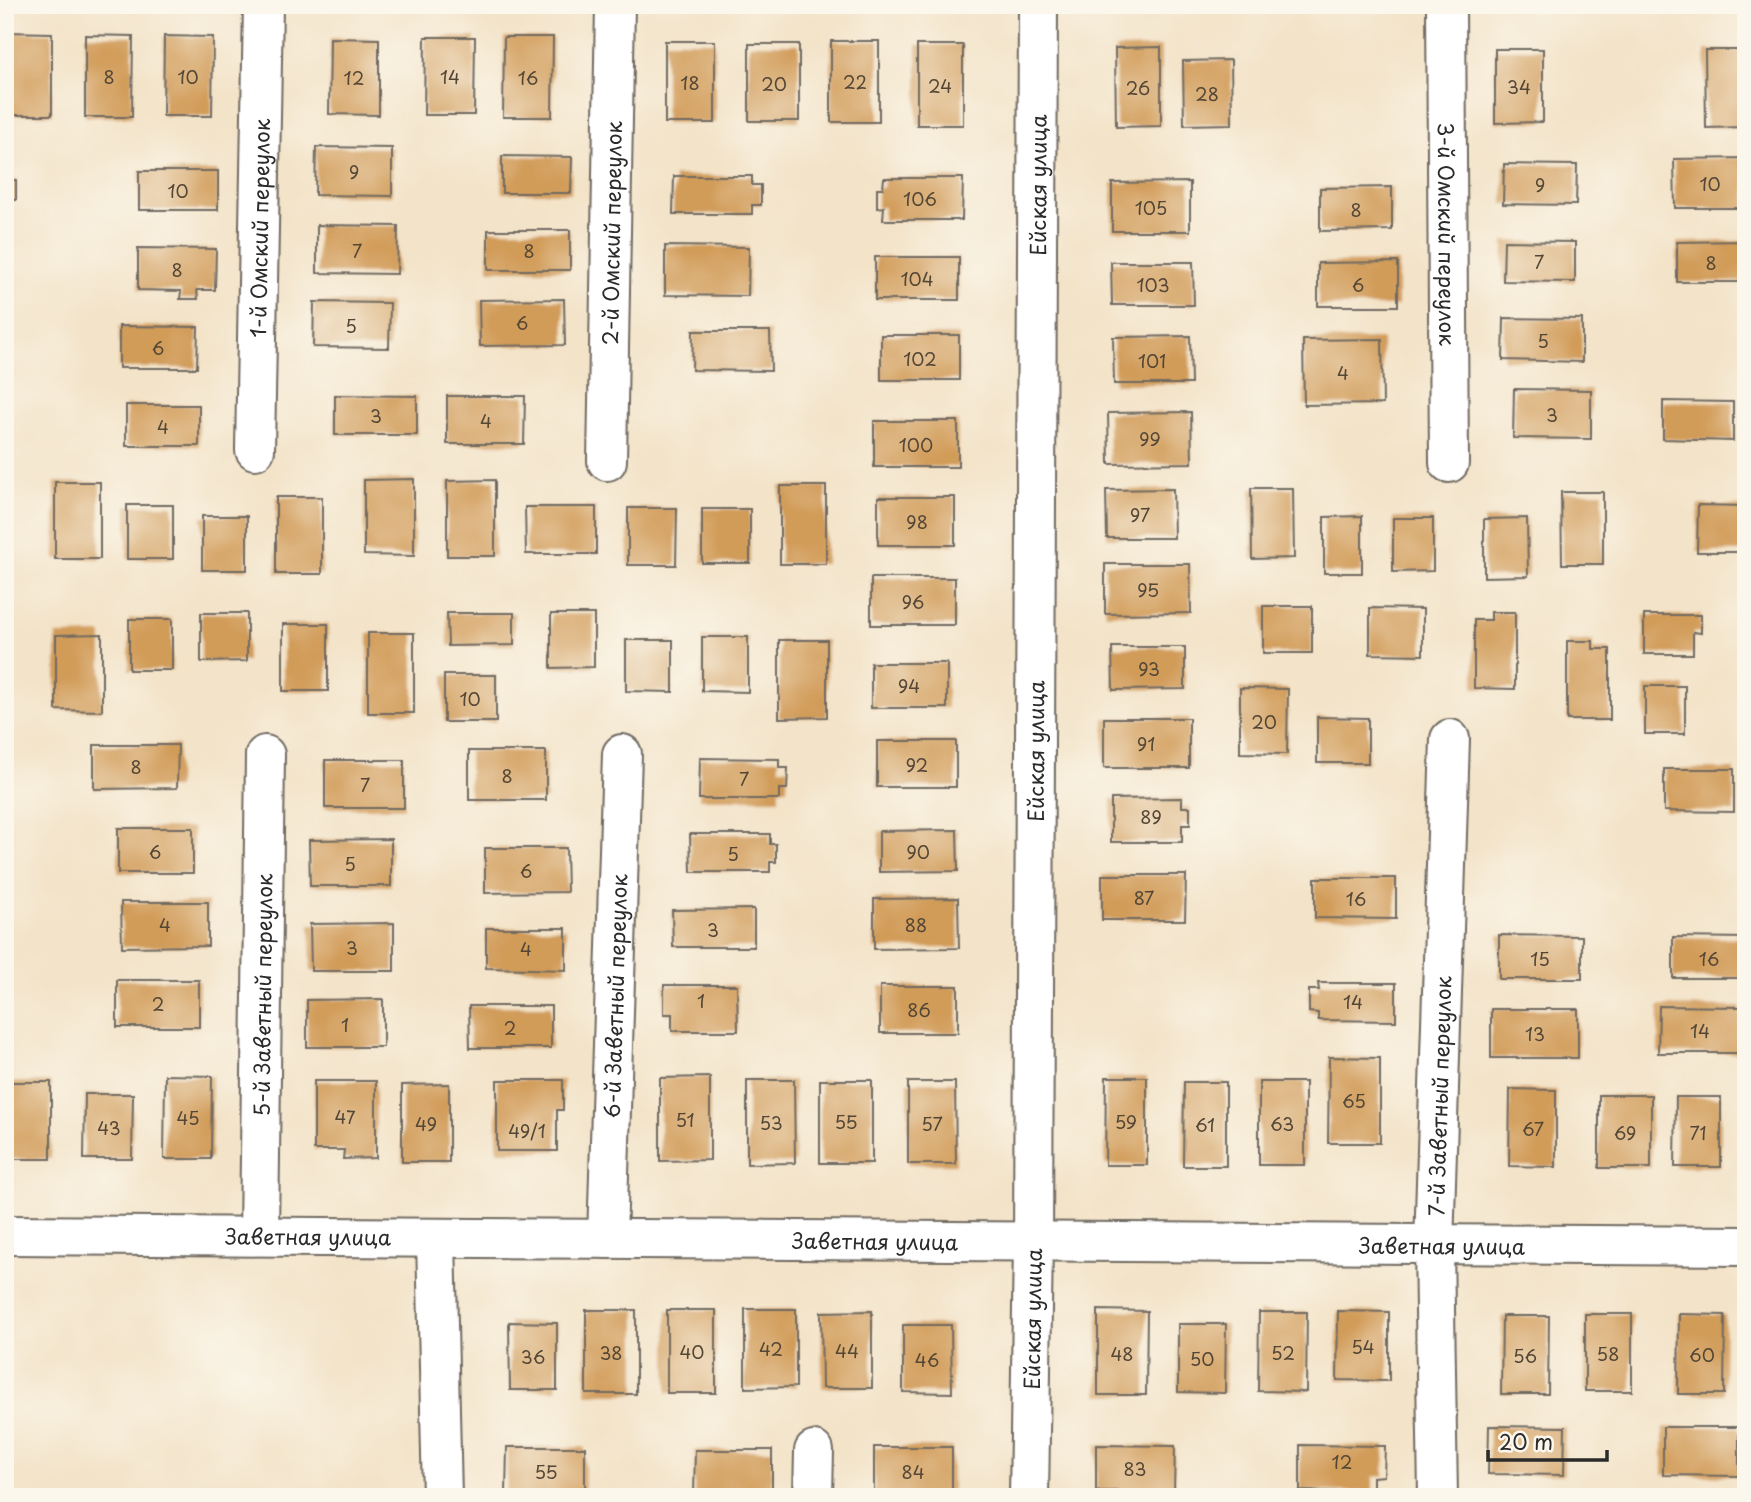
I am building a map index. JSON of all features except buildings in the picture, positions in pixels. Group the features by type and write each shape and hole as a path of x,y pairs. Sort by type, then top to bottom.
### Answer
{"street":[{"name":"1-й Омский переулок","path":"255,450 263,5"},
{"name":"2-й Омский переулок","path":"607,461 615,5"},
{"name":"Ейская улица","path":"1029,1497 1033,1244 1038,5"},
{"name":"3-й Омский переулок","path":"1446,5 1449,463"},
{"name":"7-й Заветный переулок","path":"1438,1497 1434,1246 1450,739"},
{"name":"6-й Заветный переулок","path":"607,1239 622,754"},
{"name":"5-й Заветный переулок","path":"259,1235 265,755"},
{"name":"Заветная улица","path":"5,1235 259,1235 1033,1244 1746,1246"},
{"path":"436,1238 442,1497"},
{"path":"813,1497 814,1451"}]}
